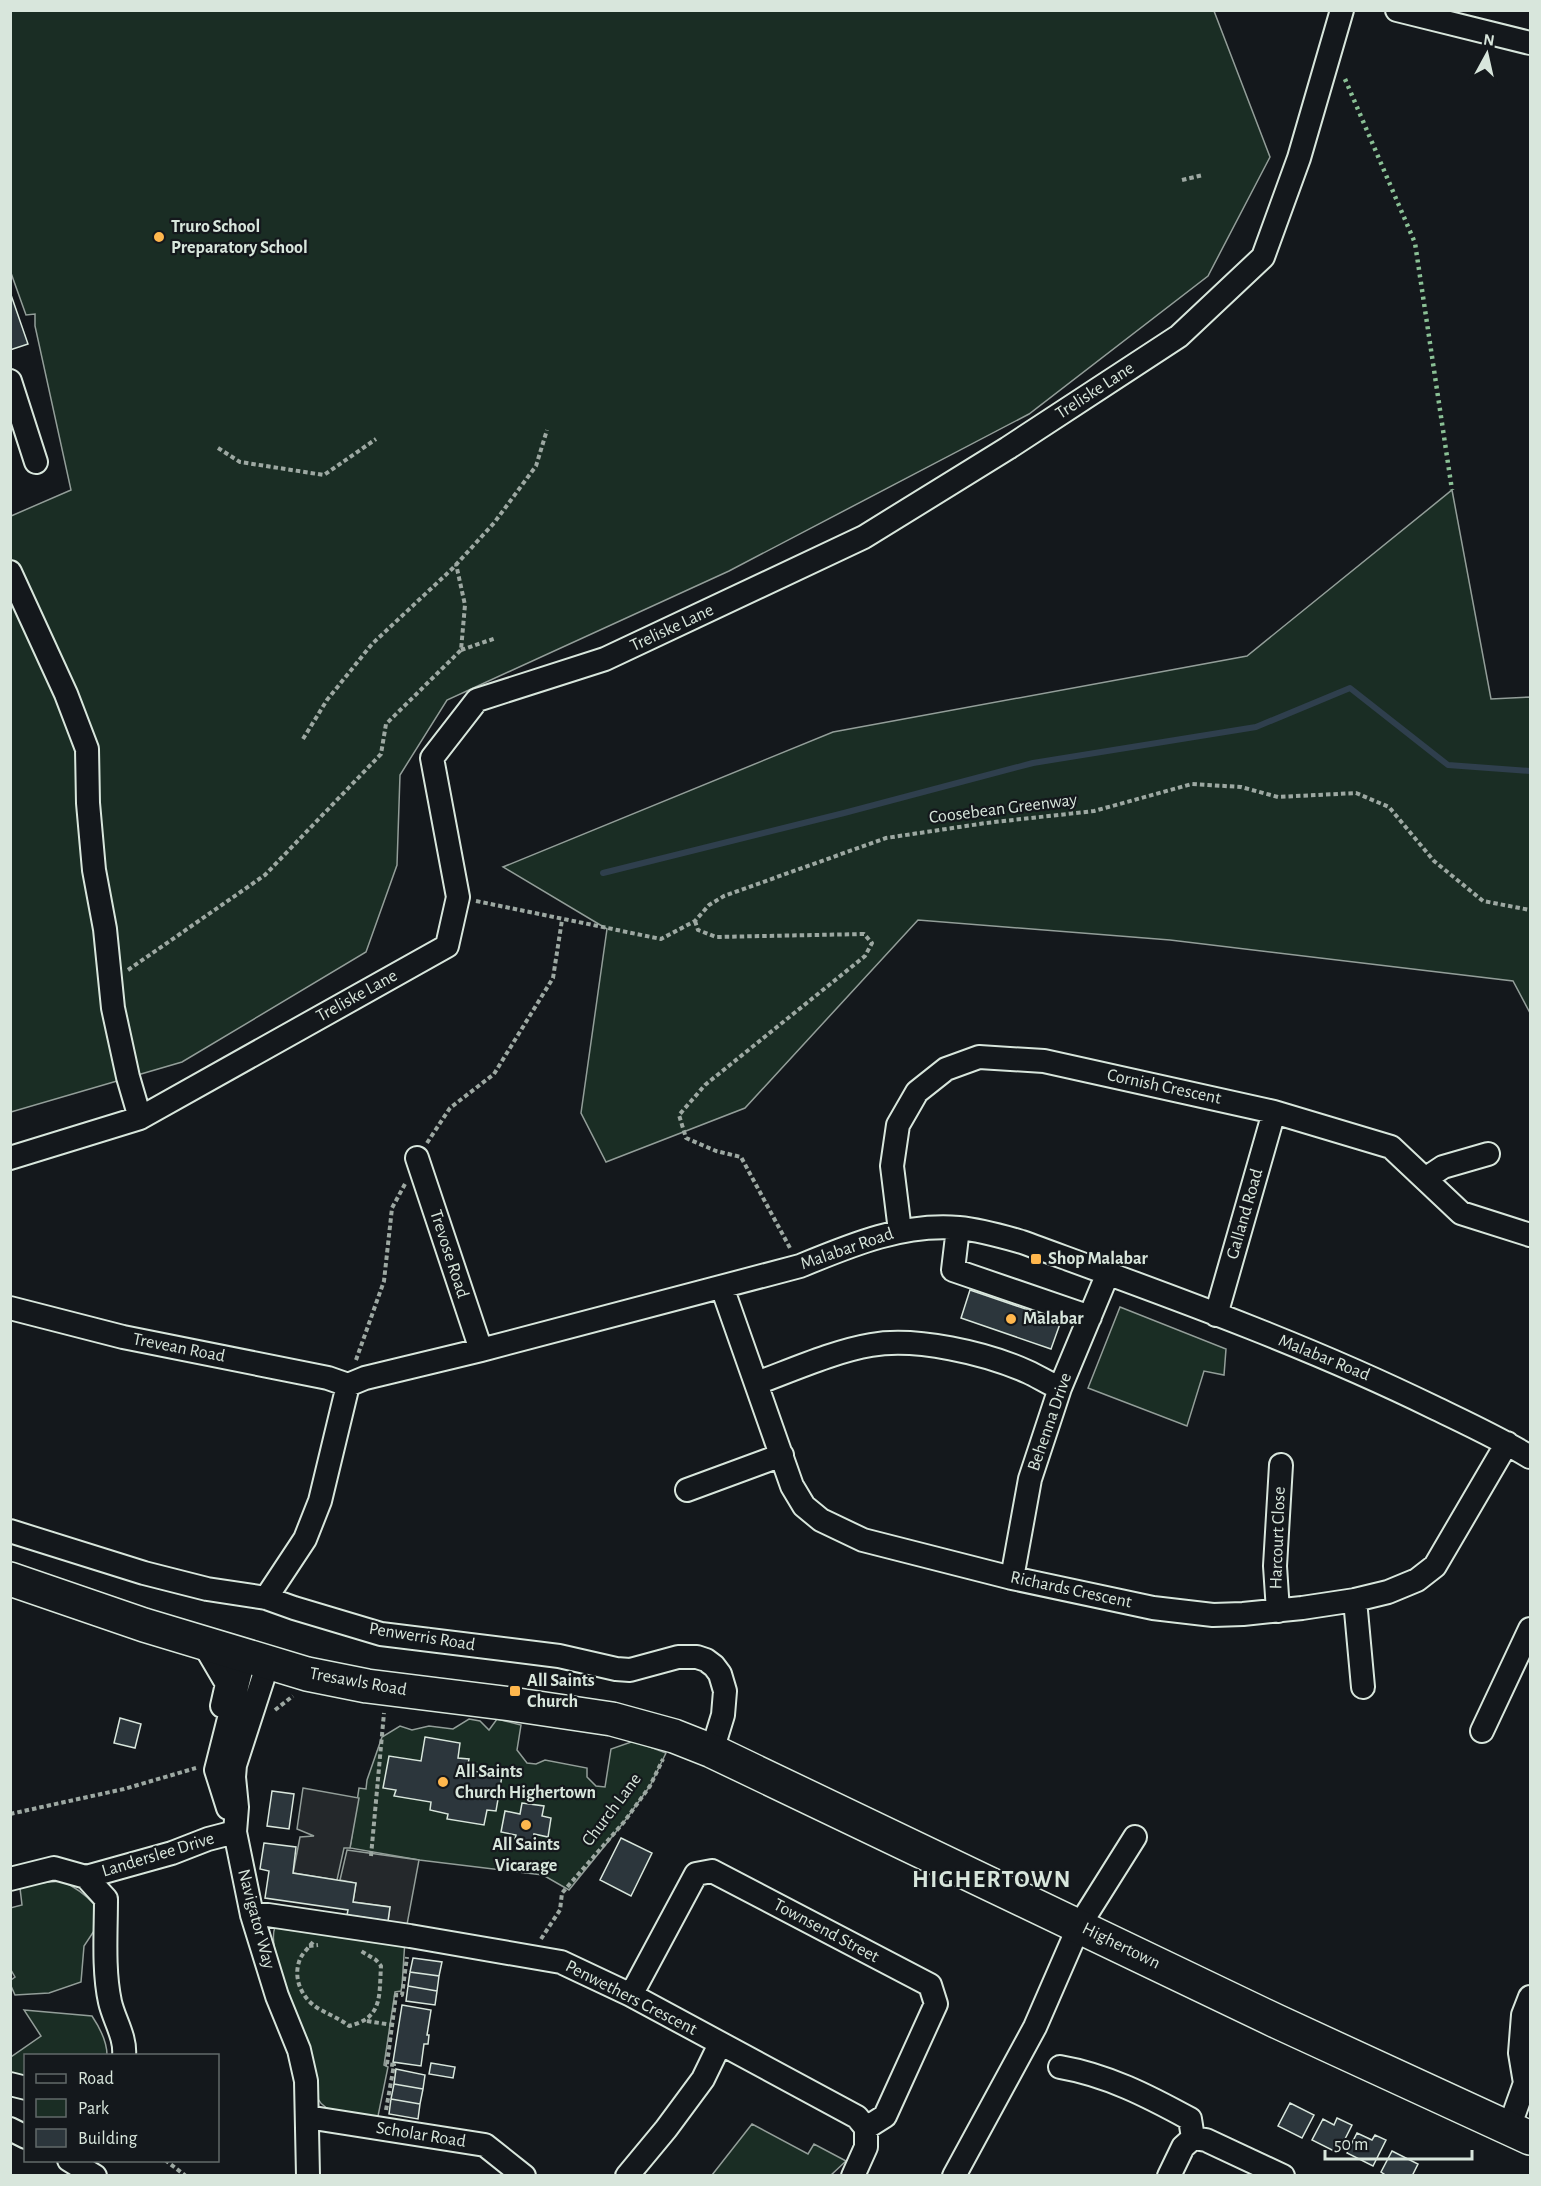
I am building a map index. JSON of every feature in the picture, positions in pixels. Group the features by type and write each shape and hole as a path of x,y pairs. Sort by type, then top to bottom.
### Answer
{"highway":[{"name":"Tresawls Road","path":"10,1580 144,1625 307,1674 387,1689 612,1719 674,1736 712,1751"},
{"name":"Highertown","path":"712,1751 1276,2021 1520,2133"}],"street":[{"name":"Treliske Lane","path":"10,1158 140,1118 447,946 458,897 432,758 477,700 605,659 864,537 1008,448 1179,336 1263,257 1299,158 1342,10"},
{"path":"1397,10 1530,43"},
{"path":"10,381 36,462"},
{"path":"10,572 66,694 87,748 88,803 94,870 105,929 113,1008 128,1077 140,1118"},
{"name":"Cornish Crescent","path":"900,1231 892,1166 898,1125 917,1092 946,1069 979,1057 1044,1061 1274,1112 1391,1146 1461,1213 1530,1235"},
{"name":"Galland Road","path":"1216,1315 1274,1112"},
{"path":"1425,1179 1443,1167 1488,1154"},
{"name":"Trevose Road","path":"417,1158 481,1350"},
{"name":"Malabar Road","path":"348,1385 365,1378 481,1350 800,1266 849,1245 900,1231 926,1227 958,1228 985,1232 1022,1242 1321,1355 1376,1379 1507,1443 1530,1457"},
{"path":"958,1228 953,1270 1090,1317"},
{"name":"Behenna Drive","path":"1011,1578 1030,1479 1060,1388 1108,1273"},
{"name":"Richards Crescent","path":"722,1287 758,1383 792,1486 804,1506 821,1520 863,1540 1011,1578 1152,1608 1213,1615 1278,1611 1355,1600 1388,1592 1417,1580 1435,1566 1507,1443"},
{"name":"Trevean Road","path":"10,1308 123,1337 328,1378 348,1385"},
{"path":"758,1383 871,1344 916,1343 949,1348 1000,1362 1028,1372 1060,1388"},
{"path":"266,1598 305,1539 316,1511 348,1385"},
{"path":"687,1490 782,1455"},
{"name":"Harcourt Close","path":"1278,1611 1275,1566 1281,1465"},
{"name":"Penwerris Road","path":"10,1531 144,1573 207,1589 266,1598 381,1634 559,1656 616,1669 630,1670 686,1657 706,1660 720,1674 725,1691 723,1715 712,1751"},
{"path":"1355,1600 1363,1687"},
{"path":"1482,1731 1530,1629"},
{"path":"203,1643 227,1684 209,1768 235,1832"},
{"path":"209,1768 256,1659"},
{"name":"Navigator Way","path":"256,1659 234,1777 237,1807 235,1832 252,1915 278,1996 299,2050 306,2081 308,2175"},
{"name":"Landerslee Drive","path":"10,1879 54,1868 86,1877 164,1856 207,1839 235,1832"},
{"path":"954,2175 1035,2027 1079,1926 1135,1838"},
{"name":"Townsend Street","path":"631,1995 696,1874 712,1871 930,1985 936,2004 885,2116 866,2128"},
{"path":"86,1877 106,1899 105,1949 110,2001 125,2046 124,2054"},
{"name":"Penwethers Crescent","path":"252,1915 268,1915 323,1934 410,1936 561,1962 631,1995 857,2117 866,2128"},
{"path":"1520,2133 1525,2083 1520,2053 1523,2015 1530,1997"},
{"path":"627,2175 703,2079 720,2044"},
{"path":"1060,2067 1087,2071 1146,2095 1190,2119 1193,2138"},
{"name":"Scholar Road","path":"307,2117 485,2145 524,2175"},
{"path":"853,2175 866,2147 866,2128"},
{"path":"10,2129 24,2136"},
{"path":"1169,2175 1183,2147 1193,2138"},
{"path":"1193,2138 1206,2140 1283,2175"},
{"path":"72,2162 95,2175"}],"path":[{"path":"1182,180 1203,175"},
{"path":"303,739 327,700 372,644 456,564 494,523 536,466 547,430"},
{"path":"218,448 240,462 324,475 376,439"},
{"path":"456,564 465,605 460,650"},
{"path":"111,982 265,875 381,754 386,724 460,650 495,638"},
{"name":"Coosebean Greenway","path":"458,897 661,939 695,921 709,906 724,896 886,838 986,823 1094,811 1192,784 1241,787 1278,797 1356,793 1389,807 1434,861 1483,901 1530,910"},
{"path":"348,1385 384,1281 392,1208 417,1158 450,1108 494,1074 553,978 562,920"},
{"path":"695,921 698,930 716,937 864,934 872,943 865,956 705,1085 679,1115 686,1138 716,1151 741,1157 800,1266"},
{"path":"371,1856 387,1689"},
{"name":"Church Lane","path":"532,1957 560,1910 562,1893 624,1822 643,1795 674,1736"},
{"path":"10,1814 209,1768"},
{"path":"323,1934 321,1931 301,1956 297,1969 297,1982 304,1994 314,2005 349,2026 367,2021 392,2025"},
{"path":"309,1946 323,1934"},
{"path":"382,2128 393,2065 387,2064 396,1995 402,1995 410,1936"},
{"path":"354,1948 369,1955 381,1966 378,2000 374,2012 367,2021"},
{"path":"168,2162 186,2175"}],"green space":[{"path":"10,11 1214,11 1270,157 1208,276 1029,414 729,571 447,700 400,775 397,865 366,952 182,1062 11,1112 11,516 71,490 35,326 35,314 26,315 11,273"},
{"path":"1452,490 1491,699 1530,697 1530,1013 1513,981 1170,940 918,920 745,1108 606,1162 581,1113 607,929 503,867 833,732 1247,656"},
{"path":"1120,1307 1226,1349 1224,1375 1204,1371 1187,1426 1088,1388"},
{"path":"469,1719 480,1721 489,1730 497,1719 521,1725 517,1750 527,1763 536,1764 545,1760 587,1768 587,1777 596,1786 605,1787 611,1749 634,1741 666,1753 650,1786 569,1890 543,1875 419,1860 350,1848 359,1788 366,1789 382,1737 400,1726 412,1730 429,1726 453,1729"},
{"path":"62,1881 79,1891 94,1904 94,1931 84,1946 81,1982 49,1993 15,1995 11,1986 11,1980 15,1977 11,1970 10,1908 22,1905 20,1888 39,1883"},
{"path":"275,1927 405,1940 402,1986 401,1991 395,1992 384,2065 388,2067 377,2121 336,2112 328,2109 318,2099 304,2034 278,1964 273,1937"},
{"path":"24,2010 92,2016 106,2045 107,2054 24,2054 24,2082 11,2077 11,2057 41,2036"},
{"path":"752,2124 808,2154 814,2144 846,2161 831,2175 712,2175"}],"shaded area":[{"path":"303,1788 359,1798 350,1848 344,1848 337,1880 293,1873 300,1837 314,1836 297,1829"},
{"path":"347,1850 419,1860 406,1930 388,1921 390,1907 353,1902 356,1883 340,1880"}],"building":[{"path":"10,292 28,344 10,350"},
{"name":"Malabar","path":"970,1290 1061,1321 1051,1349 961,1318"},
{"path":"120,1718 141,1724 135,1748 114,1743"},
{"name":"All Saints Church Highertown","path":"425,1737 460,1743 458,1758 469,1759 467,1770 502,1776 496,1811 487,1810 484,1825 447,1819 448,1814 430,1810 431,1802 394,1796 396,1790 383,1788 389,1756 421,1761"},
{"path":"272,1791 294,1794 289,1829 267,1826"},
{"name":"All Saints Vicarage","path":"522,1803 544,1806 542,1816 551,1818 548,1837 534,1834 533,1842 515,1839 516,1835 501,1832 505,1811 520,1814"},
{"path":"621,1838 652,1853 631,1896 600,1880"},
{"path":"264,1843 296,1847 293,1873 356,1883 353,1902 390,1907 388,1921 347,1915 348,1910 265,1898 269,1871 260,1869"},
{"path":"413,1958 442,1962 439,1976 410,1972"},
{"path":"410,1972 439,1976 437,1991 408,1986"},
{"path":"408,1986 437,1991 435,2005 406,2001"},
{"path":"402,2005 431,2010 428,2044 424,2044 421,2066 393,2062"},
{"path":"431,2063 455,2067 453,2078 429,2074"},
{"path":"396,2069 425,2075 423,2089 394,2084"},
{"path":"394,2084 423,2089 420,2104 391,2099"},
{"path":"391,2099 420,2104 418,2119 389,2114"},
{"path":"1290,2103 1314,2115 1302,2138 1278,2126"},
{"path":"1337,2118 1352,2125 1338,2153 1312,2140 1323,2119 1334,2125"},
{"path":"1357,2133 1372,2140 1375,2135 1386,2140 1373,2166 1347,2153"},
{"path":"1392,2151 1418,2164 1412,2176 1387,2176 1381,2172"}],"waterway":[{"path":"603,873 1033,763 1256,727 1350,688 1448,765 1530,771"}],"hedge":[{"path":"1345,79 1415,243 1452,490"}],"place":[{"name":"Truro School Preparatory School","path":"159,237"},
{"name":"Shop Malabar","path":"1036,1259"},
{"name":"Malabar","path":"1011,1319"},
{"name":"All Saints Church","path":"515,1691"},
{"name":"All Saints Church Highertown","path":"443,1782"},
{"name":"All Saints Vicarage","path":"526,1825"}],"district":[{"name":"HIGHERTOWN","path":"992,1880"}]}
